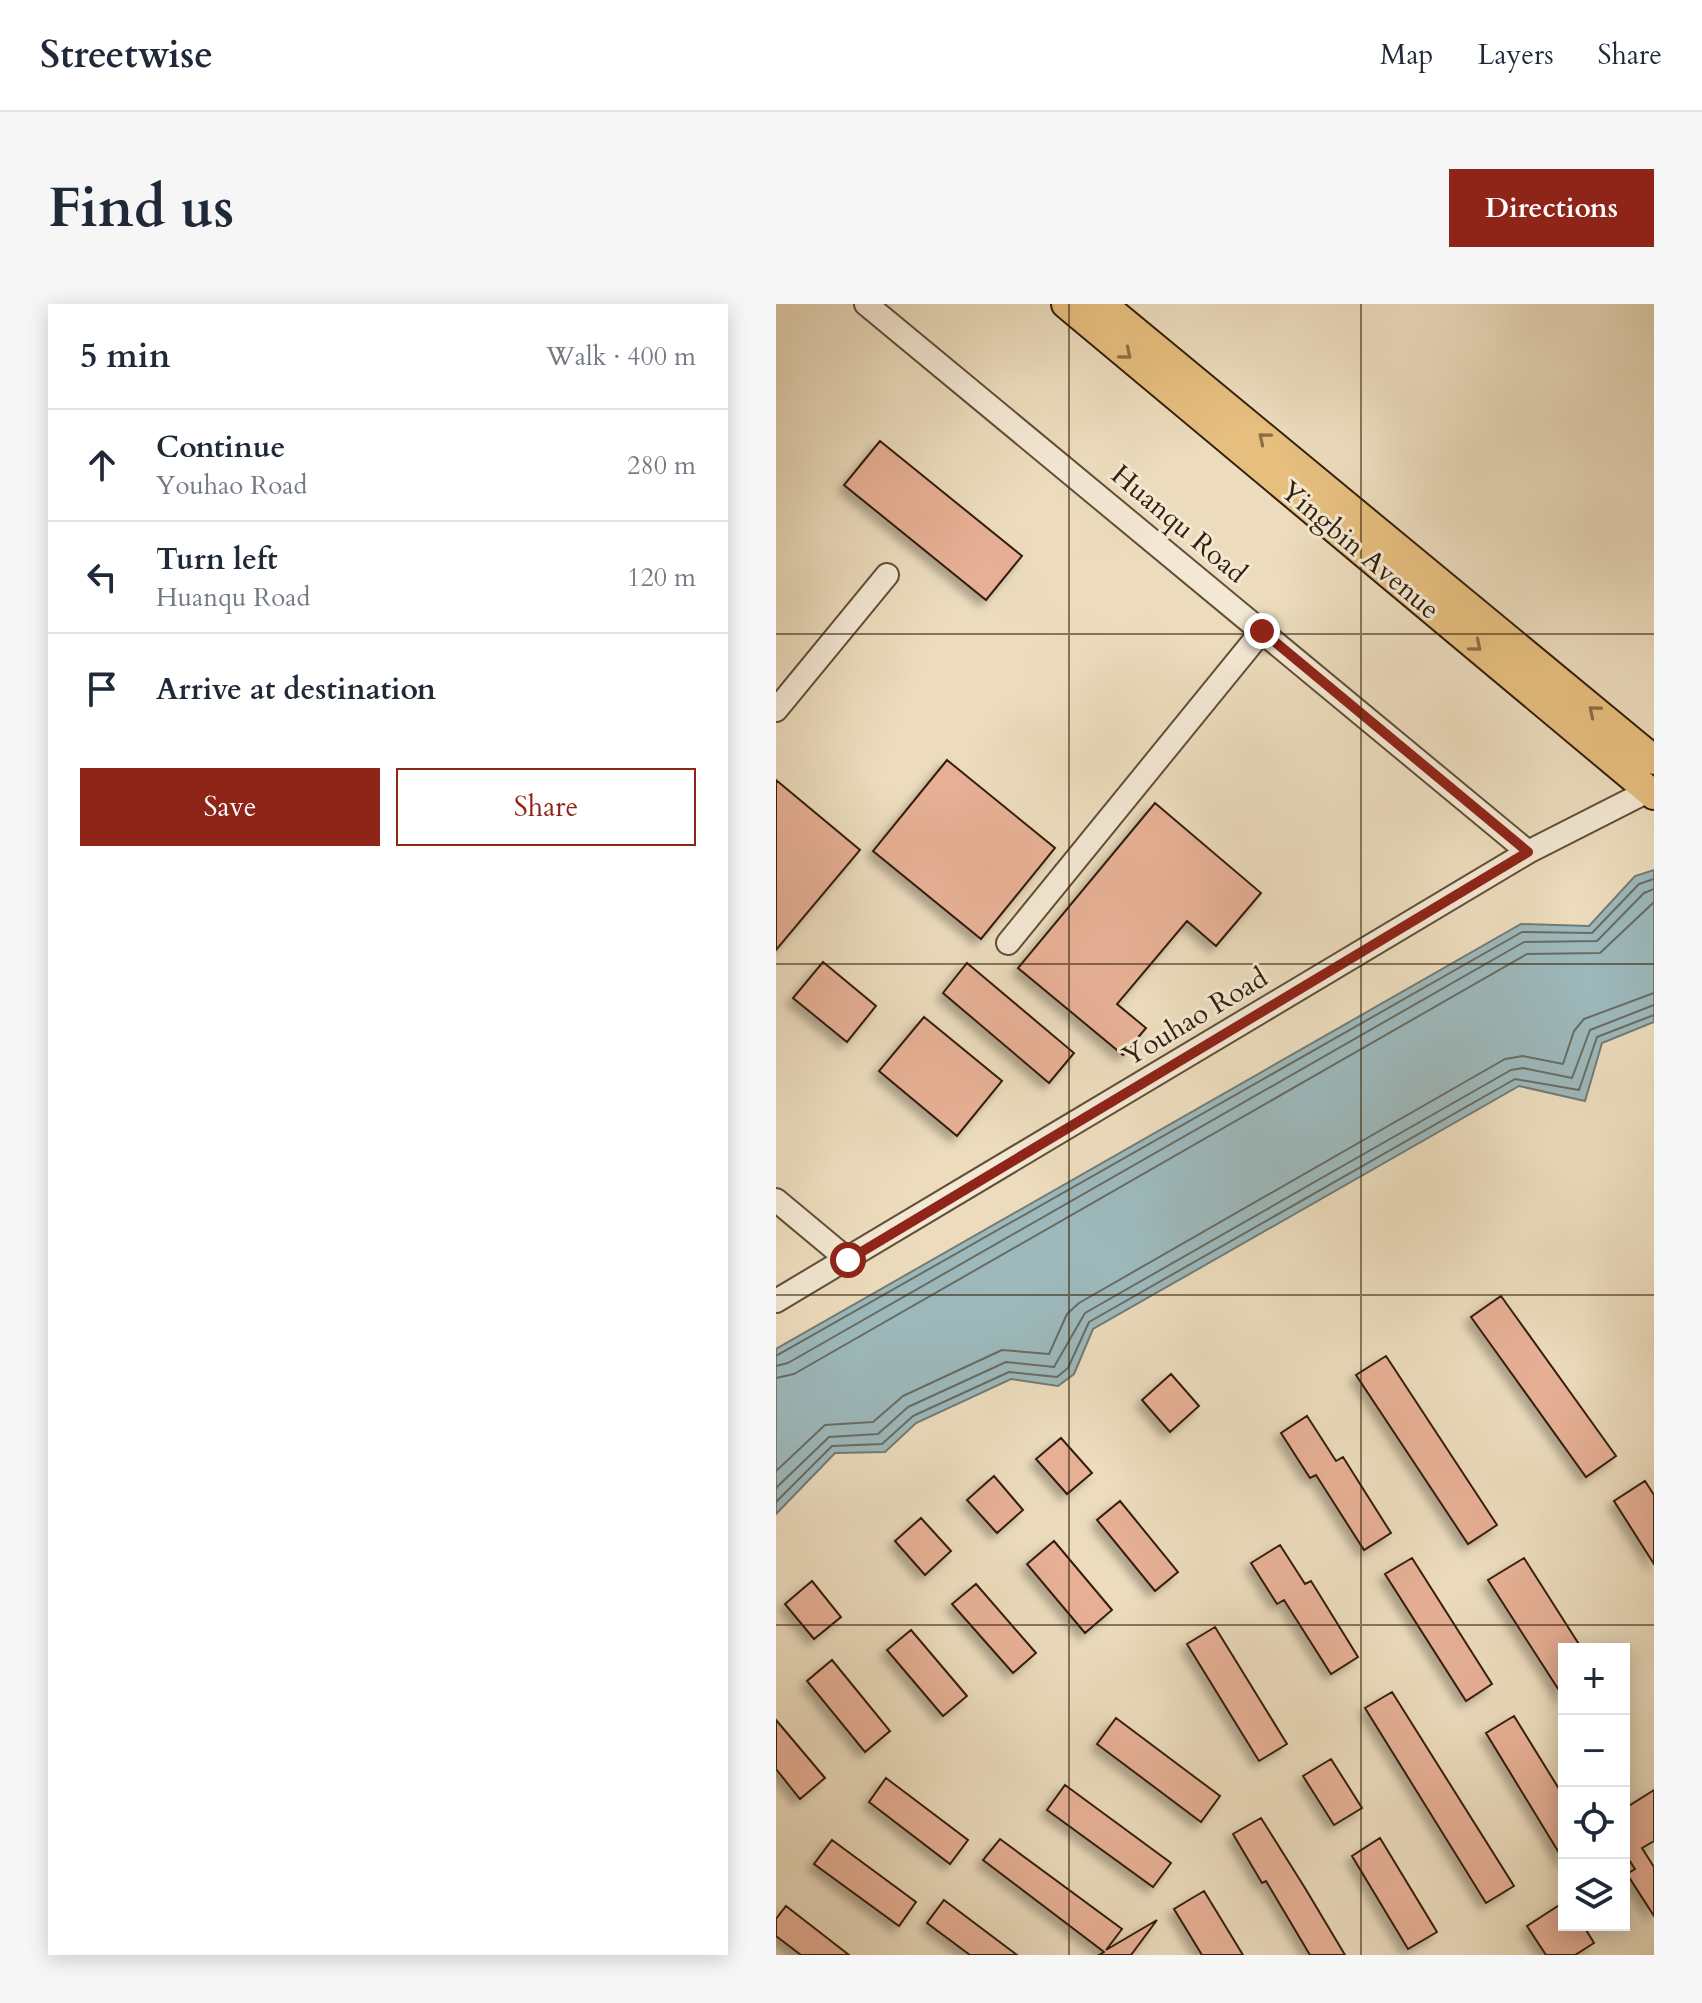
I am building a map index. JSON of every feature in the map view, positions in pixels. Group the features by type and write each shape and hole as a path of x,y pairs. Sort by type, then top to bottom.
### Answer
{"main road":[{"name":"Yingbin Avenue","path":"1066,304 1652,787"},
{"name":"Yingbin Avenue","path":"1102,304 1654,760"}],"street":[{"name":"Huanqu Road","path":"866,304 1528,852"},
{"path":"776,710 887,575"},
{"path":"1008,943 1262,631"},
{"name":"Youhao Road","path":"776,1301 1528,852 1652,787"},
{"path":"776,1200 848,1260"}],"water":[{"path":"1654,870 1654,1022 1602,1043 1585,1101 1519,1086 1093,1329 1074,1374 1058,1386 1011,1379 916,1423 885,1452 835,1453 776,1514 776,1349 1521,924 1589,926 1635,876"}],"building":[{"path":"880,441 1022,556 986,600 844,485"},
{"path":"947,760 1055,848 981,939 873,851"},
{"path":"776,780 860,850 776,950"},
{"path":"1155,803 1261,893 1216,946 1187,921 1117,1004 1146,1028 1123,1055 1018,968"},
{"path":"823,962 876,1006 847,1042 793,998"},
{"path":"967,963 1074,1053 1049,1083 943,993"},
{"path":"924,1017 1002,1081 957,1136 879,1071"},
{"path":"1501,1296 1616,1456 1586,1477 1471,1317"},
{"path":"1386,1356 1497,1525 1468,1544 1356,1375"},
{"path":"1171,1374 1199,1406 1170,1432 1142,1400"},
{"path":"1307,1416 1336,1461 1343,1457 1391,1533 1364,1550 1316,1475 1310,1478 1281,1433"},
{"path":"1061,1438 1092,1473 1067,1494 1036,1459"},
{"path":"994,1476 1023,1510 997,1533 967,1500"},
{"path":"1645,1481 1654,1495 1654,1564 1614,1501"},
{"path":"1120,1501 1178,1572 1155,1591 1097,1520"},
{"path":"921,1518 951,1551 925,1575 895,1541"},
{"path":"1054,1541 1112,1610 1085,1633 1027,1564"},
{"path":"1280,1545 1305,1584 1311,1581 1358,1657 1331,1674 1284,1600 1277,1604 1251,1563"},
{"path":"1412,1558 1492,1684 1466,1701 1385,1574"},
{"path":"1524,1558 1578,1643 1558,1643 1558,1689 1488,1580"},
{"path":"812,1581 841,1617 814,1639 785,1604"},
{"path":"976,1584 1036,1653 1013,1673 952,1604"},
{"path":"1215,1627 1287,1744 1259,1761 1187,1644"},
{"path":"911,1630 967,1696 943,1716 887,1650"},
{"path":"832,1660 890,1731 865,1752 807,1681"},
{"path":"1392,1692 1514,1886 1486,1903 1365,1708"},
{"path":"1514,1716 1558,1787 1558,1851 1486,1733"},
{"path":"1116,1718 1220,1796 1201,1822 1097,1744"},
{"path":"776,1720 825,1778 800,1799 776,1769"},
{"path":"1331,1759 1362,1808 1334,1825 1303,1776"},
{"path":"886,1778 968,1840 950,1864 869,1802"},
{"path":"1065,1785 1171,1863 1153,1887 1047,1810"},
{"path":"1654,1790 1654,1841 1642,1848 1654,1867 1654,1916 1630,1879 1630,1872 1635,1869 1630,1861 1630,1805"},
{"path":"1261,1818 1345,1955 1310,1955 1266,1881 1262,1883 1233,1834"},
{"path":"1380,1838 1437,1932 1408,1949 1352,1856"},
{"path":"1000,1839 1122,1929 1106,1950 1157,1920 1131,1955 1099,1955 1104,1952 983,1860"},
{"path":"832,1840 916,1902 899,1926 814,1864"},
{"path":"1204,1891 1243,1955 1202,1955 1174,1909"},
{"path":"944,1900 1017,1955 970,1955 927,1923"},
{"path":"786,1906 849,1955 801,1955 776,1936 776,1919"},
{"path":"1558,1906 1558,1931 1587,1931 1594,1943 1575,1955 1546,1955 1527,1926"}],"route":[{"path":"848,1260 1528,852 1262,631"}]}
